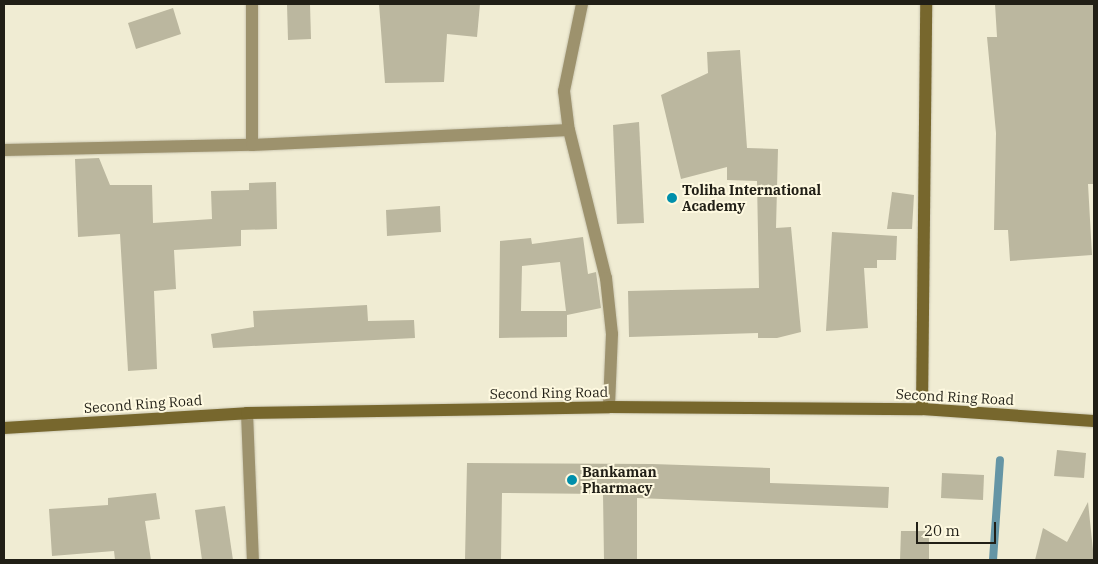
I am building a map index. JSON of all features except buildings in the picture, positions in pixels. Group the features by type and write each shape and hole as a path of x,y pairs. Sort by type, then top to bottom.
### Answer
{"main road":[{"path":"922,409 926,4"},
{"name":"Second Ring Road","path":"4,428 247,413 609,407 922,409 1094,421"}],"street":[{"path":"252,4 252,145"},
{"path":"582,4 564,91 569,130 606,278 612,334 609,407"},
{"path":"4,150 252,145 569,130"},
{"path":"247,413 254,560"}],"waterway":[{"path":"993,560 1000,460"}],"place":[{"name":"Toliha International Academy","path":"672,198"},
{"name":"Bankaman Pharmacy","path":"572,480"}]}
